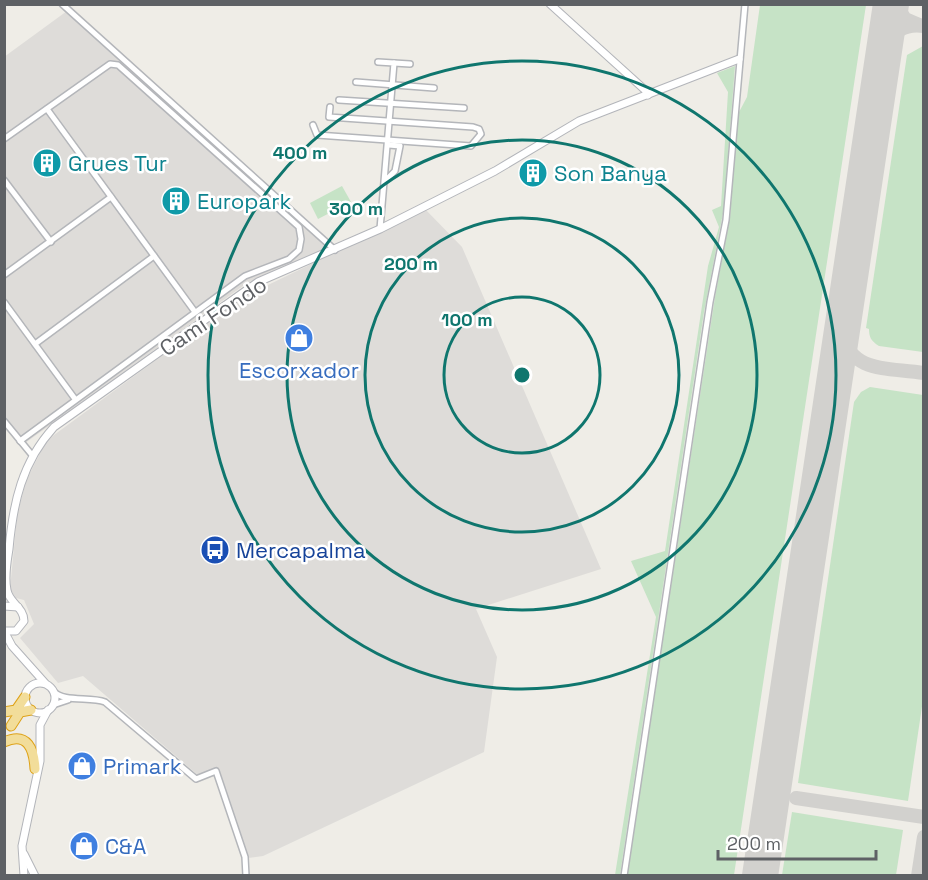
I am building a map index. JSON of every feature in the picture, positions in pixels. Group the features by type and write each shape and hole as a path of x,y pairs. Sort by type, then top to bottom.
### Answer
{"highway":[{"path":"11,726 4,713 18,709 26,693"},
{"path":"4,736 20,712 32,710"},
{"path":"4,742 18,739 28,743 34,752 35,769"}],"street":[{"path":"62,4 335,250"},
{"path":"550,4 648,95"},
{"path":"624,876 710,302 726,220 739,59 746,4"},
{"name":"Camí Fondo","path":"5,581 13,509 32,455 54,427 258,282 381,229 495,171 579,121 739,59"},
{"path":"378,62 410,64"},
{"path":"4,139 110,63 118,65 299,227 301,239 299,250 289,259 245,276 20,441"},
{"path":"381,229 387,180 394,63"},
{"path":"356,82 434,88"},
{"path":"339,100 464,108"},
{"path":"314,125 317,135 389,142 471,146 476,143 481,134 479,129 473,127 330,117 330,107"},
{"path":"47,109 195,312"},
{"path":"387,180 395,171 400,146 389,142"},
{"path":"4,180 51,242"},
{"path":"4,275 111,197"},
{"path":"35,344 154,256"},
{"path":"4,303 75,399"},
{"path":"4,421 32,455"},
{"path":"5,581 8,594 20,608 24,621 15,638 19,652"},
{"path":"4,606 13,605 20,608"},
{"path":"4,631 12,632 19,629"},
{"path":"4,631 29,665 60,696 95,699 109,705 196,779 216,771 245,857 246,876"},
{"path":"29,665 31,680 26,693 35,714 38,745 35,782"},
{"path":"26,693 35,684 46,684"},
{"path":"21,849 34,876 24,876 21,849 40,761 40,722 50,707 53,691"},
{"path":"32,710 38,712 59,701 78,698"}],"shaded area":[{"path":"67,11 330,248 247,283 21,446 4,426 4,57"},
{"name":"Mercapalma","path":"425,209 462,247 601,569 476,609 497,657 484,752 263,856 248,858 217,769 199,776 83,676 58,683 20,638 34,624 24,600 16,598 10,589 17,516 26,481 45,443 54,435 239,299"}],"green space":[{"path":"760,5 866,5 734,875 627,876 715,297 730,217 738,114 747,97"},
{"path":"923,46 923,352 879,346 872,341 869,329 866,328 907,55"},
{"path":"735,66 724,208 704,312 620,875 615,875 656,617 631,561 665,551 708,266 719,227 712,210 721,206 728,92 717,73"},
{"path":"342,186 351,202 318,219 310,203"},
{"path":"870,387 923,395 924,693 908,801 798,783 854,402 861,392"},
{"path":"792,812 903,830 896,875 782,875"}],"taxiway":[{"path":"895,4 905,19 919,25"},
{"path":"884,49 895,33 905,27 924,26"},
{"path":"840,333 846,346 863,362 884,369 924,373"},
{"path":"796,798 924,817"},
{"path":"918,876 924,837"}],"runway":[{"path":"760,876 891,4"}],"place":[{"name":"Grues Tur","path":"47,163"},
{"name":"Son Banya","path":"533,173"},
{"name":"Europark","path":"176,201"},
{"name":"Escorxador","path":"299,338"},
{"name":"Mercapalma","path":"215,550"},
{"name":"Primark","path":"82,766"},
{"name":"C&A","path":"84,846"}]}
